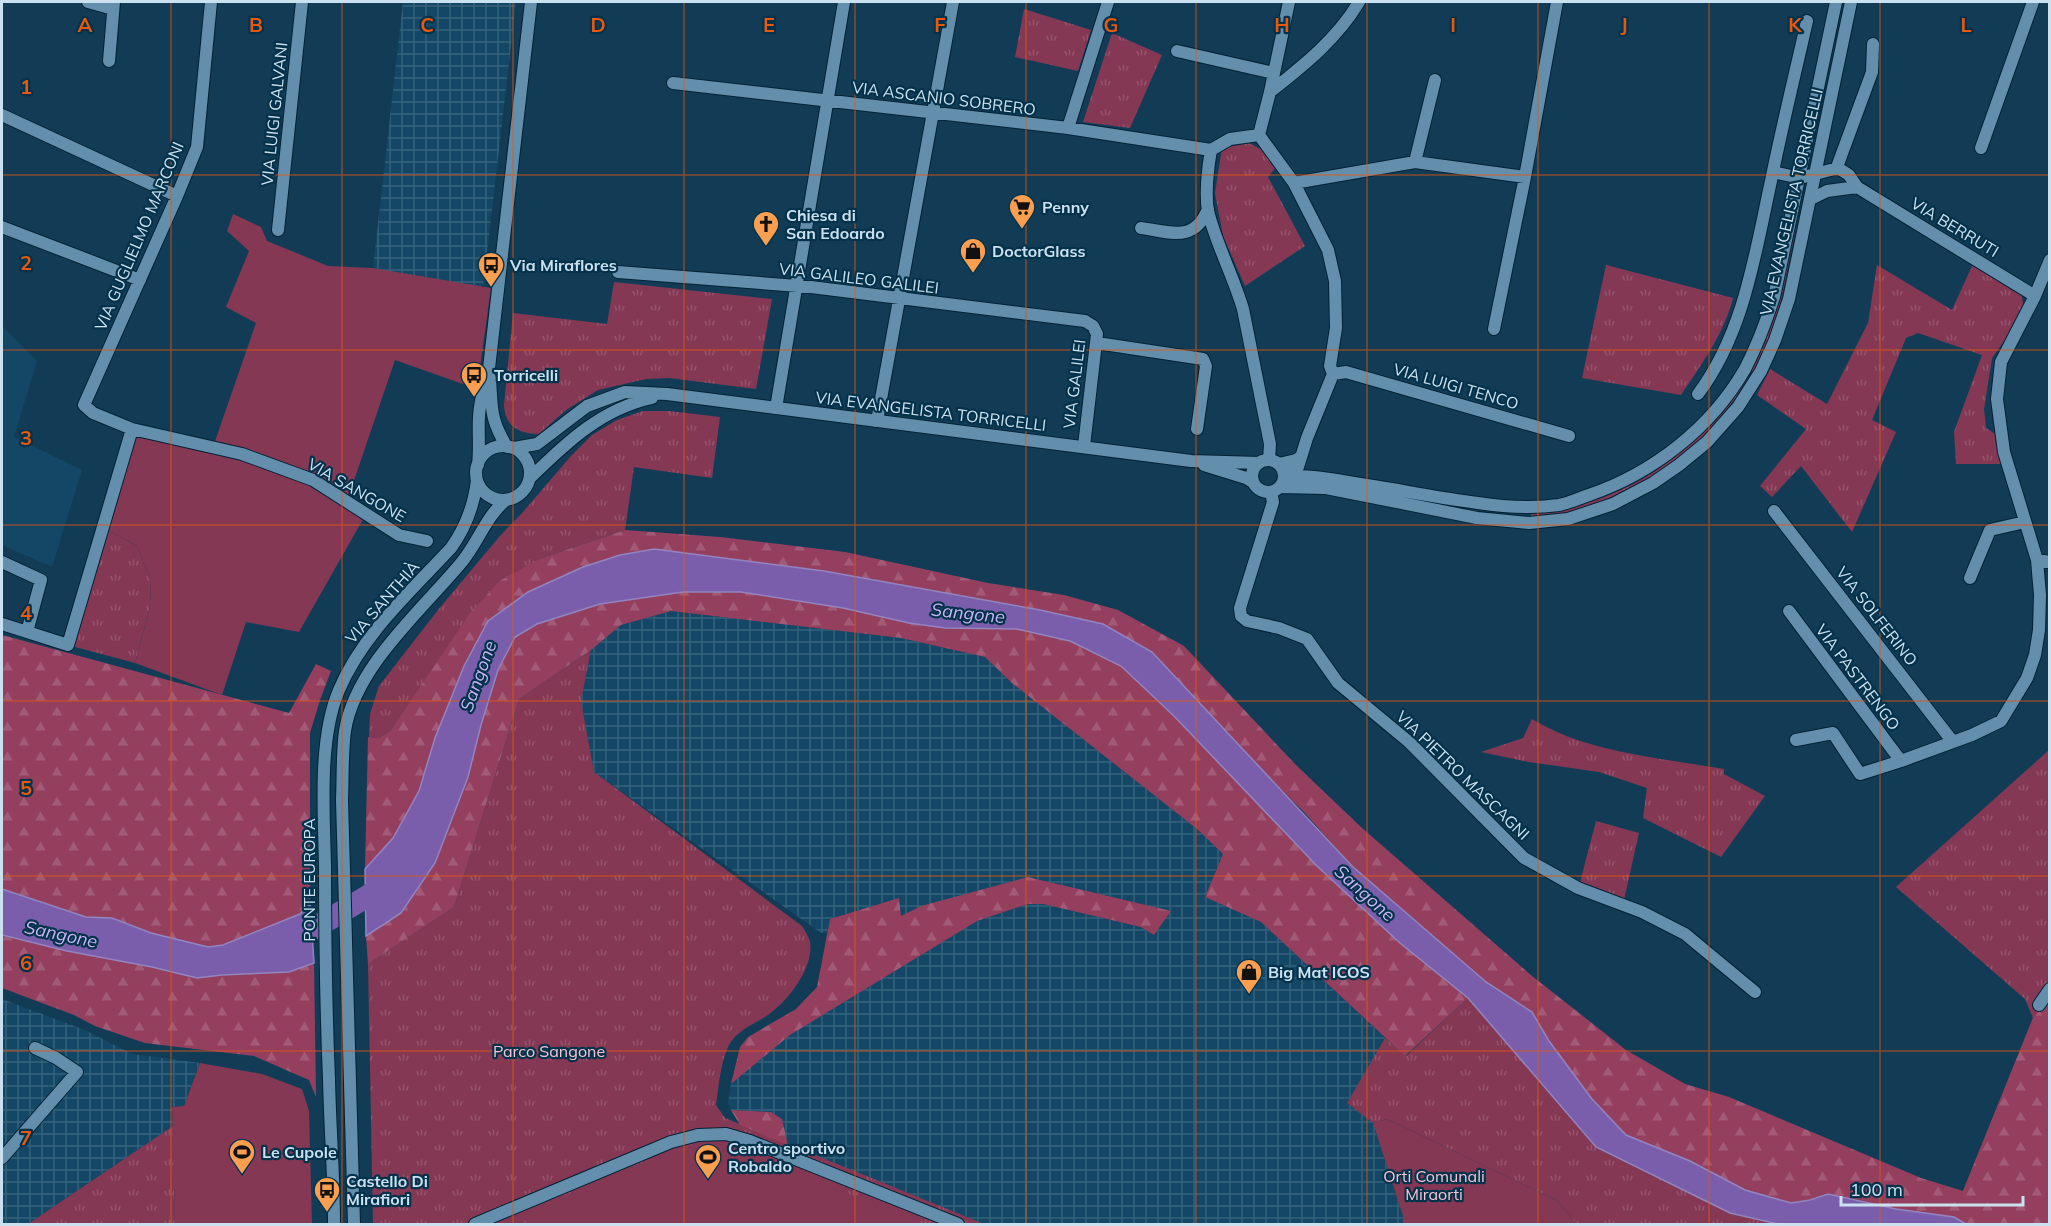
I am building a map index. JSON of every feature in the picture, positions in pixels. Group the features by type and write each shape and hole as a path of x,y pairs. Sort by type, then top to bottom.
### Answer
{"street":[{"path":"88,2 113,5 108,61"},
{"name":"VIA GUGLIELMO MARCONI","path":"84,405 177,196 196,147 211,2"},
{"name":"VIA LUIGI GALVANI","path":"278,230 302,2"},
{"path":"489,368 491,415 496,428 511,448 525,458 529,464 530,478 523,492 506,500 493,498 486,493 477,480 480,445 479,417 481,397 489,368 531,2"},
{"path":"776,408 844,2"},
{"path":"877,421 953,2"},
{"path":"1068,128 1108,2"},
{"path":"1258,135 1270,92 1289,2"},
{"path":"1270,92 1326,45 1348,21 1359,2"},
{"path":"1494,329 1557,2"},
{"name":"VIA EVANGELISTA TORRICELLI","path":"511,448 537,444 587,406 625,392 667,394 1084,446 1275,474 1324,478 1478,503 1528,508 1562,505 1607,489 1645,471 1669,454 1726,398 1744,369 1760,338 1774,297 1836,2"},
{"name":"VIA EVANGELISTA TORRICELLI","path":"1275,474 1326,488 1477,518 1529,523 1568,519 1613,504 1653,483 1707,442 1738,407 1761,371 1775,340 1789,299 1851,2"},
{"path":"1981,148 2033,2"},
{"name":"VIA EVANGELISTA TORRICELLI","path":"1698,394 1710,379 1739,317 1754,261 1807,21"},
{"path":"1827,191 1872,72 1873,44"},
{"path":"1177,51 1274,73"},
{"path":"1415,162 1435,80"},
{"name":"VIA ASCANIO SOBRERO","path":"673,83 1068,128 1211,150"},
{"path":"2,116 177,196"},
{"path":"1211,150 1230,139 1258,135"},
{"path":"1254,483 1253,472 1275,474 1301,457 1332,374 1330,366 1336,328 1335,282 1328,250 1294,183 1258,135"},
{"name":"VIA BERRUTI","path":"1822,149 1838,167 1849,175 1857,187 2035,296"},
{"name":"VIA PIETRO MASCAGNI","path":"1211,150 1208,164 1208,209 1243,309 1275,474 1273,502 1240,608 1241,616 1247,621 1279,628 1307,639 1338,683 1409,742 1524,858 1578,888 1642,912 1685,934 1755,992"},
{"path":"1294,183 1415,162 1525,177"},
{"path":"1773,172 1800,178 1838,167"},
{"path":"1811,199 1827,191 1857,187"},
{"path":"1141,228 1179,233 1191,231 1202,222 1208,209"},
{"path":"2,227 140,280"},
{"path":"1796,740 1833,733 1860,774 1953,742 2001,721 2028,678 2039,630 2043,561 2025,522 2004,452 1997,399 2001,362 2035,296 2049,260"},
{"name":"VIA GALILEO GALILEI","path":"618,272 796,286 1085,321 1093,326"},
{"name":"VIA GALILEI","path":"1084,446 1097,343 1097,334 1093,326"},
{"path":"1097,343 1203,359 1206,366 1197,429"},
{"name":"VIA LUIGI TENCO","path":"1332,374 1346,372 1569,436"},
{"name":"VIA EVANGELISTA TORRICELLI","path":"530,478 559,449 596,420 631,402 667,394"},
{"name":"VIA SANGONE","path":"84,405 93,413 132,429 242,454 313,480 399,535 427,541"},
{"path":"2,624 68,645 132,429"},
{"path":"478,465 482,456 492,449 511,448"},
{"name":"VIA EVANGELISTA TORRICELLI","path":"1191,461 1246,478 1261,490 1275,474"},
{"name":"VIA SANTHIÀ","path":"326,753 332,707 347,672 372,634 459,536 468,519 477,480"},
{"name":"VIA SANTHIÀ","path":"343,754 350,710 377,658 463,560 495,508 506,500"},
{"name":"VIA SOLFERINO","path":"1774,511 1953,742"},
{"path":"1970,578 1990,530 2025,522"},
{"path":"2,562 41,580 27,632"},
{"name":"VIA PASTRENGO","path":"1789,611 1901,761"},
{"name":"PONTE EUROPA","path":"326,753 327,1007 334,1224"},
{"name":"PONTE EUROPA","path":"343,754 342,800 354,1224"},
{"path":"2039,1005 2049,989"},
{"path":"2,1158 77,1072 35,1048"},
{"path":"475,1224 671,1142 698,1135 726,1134 750,1141 958,1224"}],"shaded area":[{"path":"403,2 516,2 481,305 373,268"},
{"path":"2,326 37,361 14,437 82,470 52,567 2,545"},
{"path":"671,611 901,638 985,657 1013,684 1197,829 1223,854 1205,897 1261,922 1385,1038 1348,1103 1373,1123 1403,1216 1403,1224 984,1224 788,1145 782,1119 771,1112 731,1110 728,1103 731,1084 790,1035 977,921 1028,904 1043,904 1141,927 1154,935 1170,911 1028,877 917,908 901,916 899,898 830,919 827,933 821,933 594,772 581,701 591,650 621,625"},
{"path":"2,999 85,1030 132,1054 200,1063 184,1106 172,1107 173,1126 28,1224 7,1224 2,1221"}],"green space":[{"path":"1024,9 1091,30 1078,71 1015,57"},
{"path":"1112,33 1162,55 1130,128 1083,122"},
{"path":"1249,143 1264,151 1277,166 1268,177 1305,246 1245,286 1223,236 1215,193 1222,148"},
{"path":"233,214 261,227 267,241 328,266 373,268 491,288 477,389 395,360 347,501 366,514 299,632 246,622 222,695 135,663 151,603 150,579 137,546 102,527 132,429 213,447 256,323 226,307 249,251 227,231"},
{"path":"1793,226 1796,227 1779,311 1769,340 1753,372 1749,370"},
{"path":"1606,265 1733,298 1718,337 1681,395 1582,378"},
{"path":"1877,265 1952,310 1972,266 2021,291 2024,309 1992,358 1984,409 1986,428 1998,436 2002,464 1956,464 1954,432 1982,355 1918,333 1906,338 1872,420 1896,432 1852,532 1801,466 1772,497 1760,486 1806,429 1757,395 1770,369 1827,404 1868,323"},
{"path":"614,282 772,299 756,389 669,378 646,379 598,390 566,410 539,434 526,433 515,428 507,419 504,405 513,313 607,324"},
{"path":"1746,377 1748,378 1734,400 1717,421 1699,441 1658,475 1635,489 1586,509 1531,518 1531,514 1584,504 1608,496 1653,472 1674,458 1713,421"},
{"path":"643,411 669,411 720,417 712,478 634,467 625,530 542,558 439,661 391,730 379,738 369,737 370,714 379,686 499,537 592,435 617,420"},
{"path":"102,527 137,546 150,579 151,603 135,663 68,645"},
{"path":"625,530 720,537 845,552 988,583 1064,595 1118,610 1184,646 1296,765 1362,828 1532,976 1626,1050 1685,1084 1729,1097 1921,1178 1963,1191 2033,1018 2049,1002 2049,1224 1966,1224 1954,1217 1896,1209 1828,1194 1791,1203 1745,1190 1689,1161 1626,1135 1592,1099 1549,1041 1532,1012 1486,982 1352,866 1303,811 1248,757 1103,624 1040,610 824,571 654,549 620,555 583,567 528,592 488,621 464,666 435,738 419,791 393,838 365,869 368,737 379,738 391,730 471,612 501,580 542,558"},
{"path":"683,592 741,592 843,608 909,623 945,628 1017,629 1070,641 1121,666 1174,716 1314,863 1400,943 1468,998 1405,1056 1261,922 1205,897 1223,854 1197,829 1013,684 985,657 901,638 671,611 621,625 591,650 519,699 454,907 368,964 366,936 401,913 435,863 468,777 498,670 515,637 537,624 600,604"},
{"path":"2,635 289,713 316,664 331,671 310,733 310,903 300,914 223,945 208,947 151,933 112,918 86,917 2,889"},
{"name":"Parco Sangone","path":"591,650 581,701 594,772 802,926 809,940 808,962 791,993 776,1009 741,1031 726,1051 716,1105 725,1118 984,1224 373,1224 368,964 454,907 519,699"},
{"path":"1532,719 1576,740 1601,747 1724,769 1724,774 1765,796 1721,857 1643,818 1647,788 1599,772 1529,762 1481,752 1523,738"},
{"path":"2049,750 2049,1224 1966,1224 1963,1191 2033,1018 2025,999 1896,887"},
{"path":"1596,821 1639,833 1624,900 1579,886"},
{"path":"1028,877 1171,911 1154,935 1141,927 1043,904 1028,904 977,921 790,1035 731,1084 740,1047 748,1037 796,1009 817,987 830,919 899,898 901,916 921,906"},
{"path":"2,935 197,978 289,972 314,963 316,1097 309,1080 254,1056 145,1043 95,1026 74,1015 2,988"},
{"path":"1468,998 1596,1147 1730,1213 1778,1224 1576,1224 1558,1201 1387,1119 1373,1123 1347,1103 1385,1038 1406,1056"},
{"name":"Le Cupole","path":"200,1063 262,1074 302,1089 309,1111 312,1224 175,1224 172,1107 184,1106"},
{"path":"731,1110 771,1112 782,1119 788,1145 740,1125"},
{"name":"Orti Comunali Miraorti","path":"1387,1119 1558,1201 1576,1224 1403,1224 1403,1216 1373,1123"},
{"path":"173,1126 175,1224 28,1224"},
{"name":"Centro sportivo Robaldo","path":"699,1144 726,1145 924,1224 526,1224 530,1210 673,1150"}],"water":[{"path":"654,549 824,571 1040,610 1103,624 1152,652 1352,866 1486,982 1532,1012 1549,1041 1592,1099 1626,1135 1690,1161 1745,1190 1791,1203 1828,1194 1896,1209 1954,1217 1966,1224 1778,1224 1730,1213 1596,1147 1468,998 1400,943 1317,866 1174,716 1121,666 1070,641 1017,629 945,628 909,623 843,608 741,592 683,592 600,604 537,624 515,637 498,670 468,777 435,863 401,913 366,936 365,869 393,838 419,791 435,738 464,666 488,621 528,592 583,567 620,555"},
{"path":"2,889 86,917 112,918 151,933 208,947 223,945 300,914 310,903 314,963 289,972 197,978 67,951 2,935"}],"waterway":[{"name":"Sangone","path":"284,943 295,940 371,894 386,877"}],"place":[{"name":"Penny","path":"1022,230"},
{"name":"Chiesa di San Edoardo","path":"766,247"},
{"name":"DoctorGlass","path":"973,274"},
{"name":"Via Miraflores","path":"491,288"},
{"name":"Torricelli","path":"474,398"},
{"name":"Big Mat ICOS","path":"1249,995"},
{"name":"Le Cupole","path":"242,1175"},
{"name":"Centro sportivo Robaldo","path":"708,1180"},
{"name":"Castello Di Mirafiori","path":"327,1213"}]}
